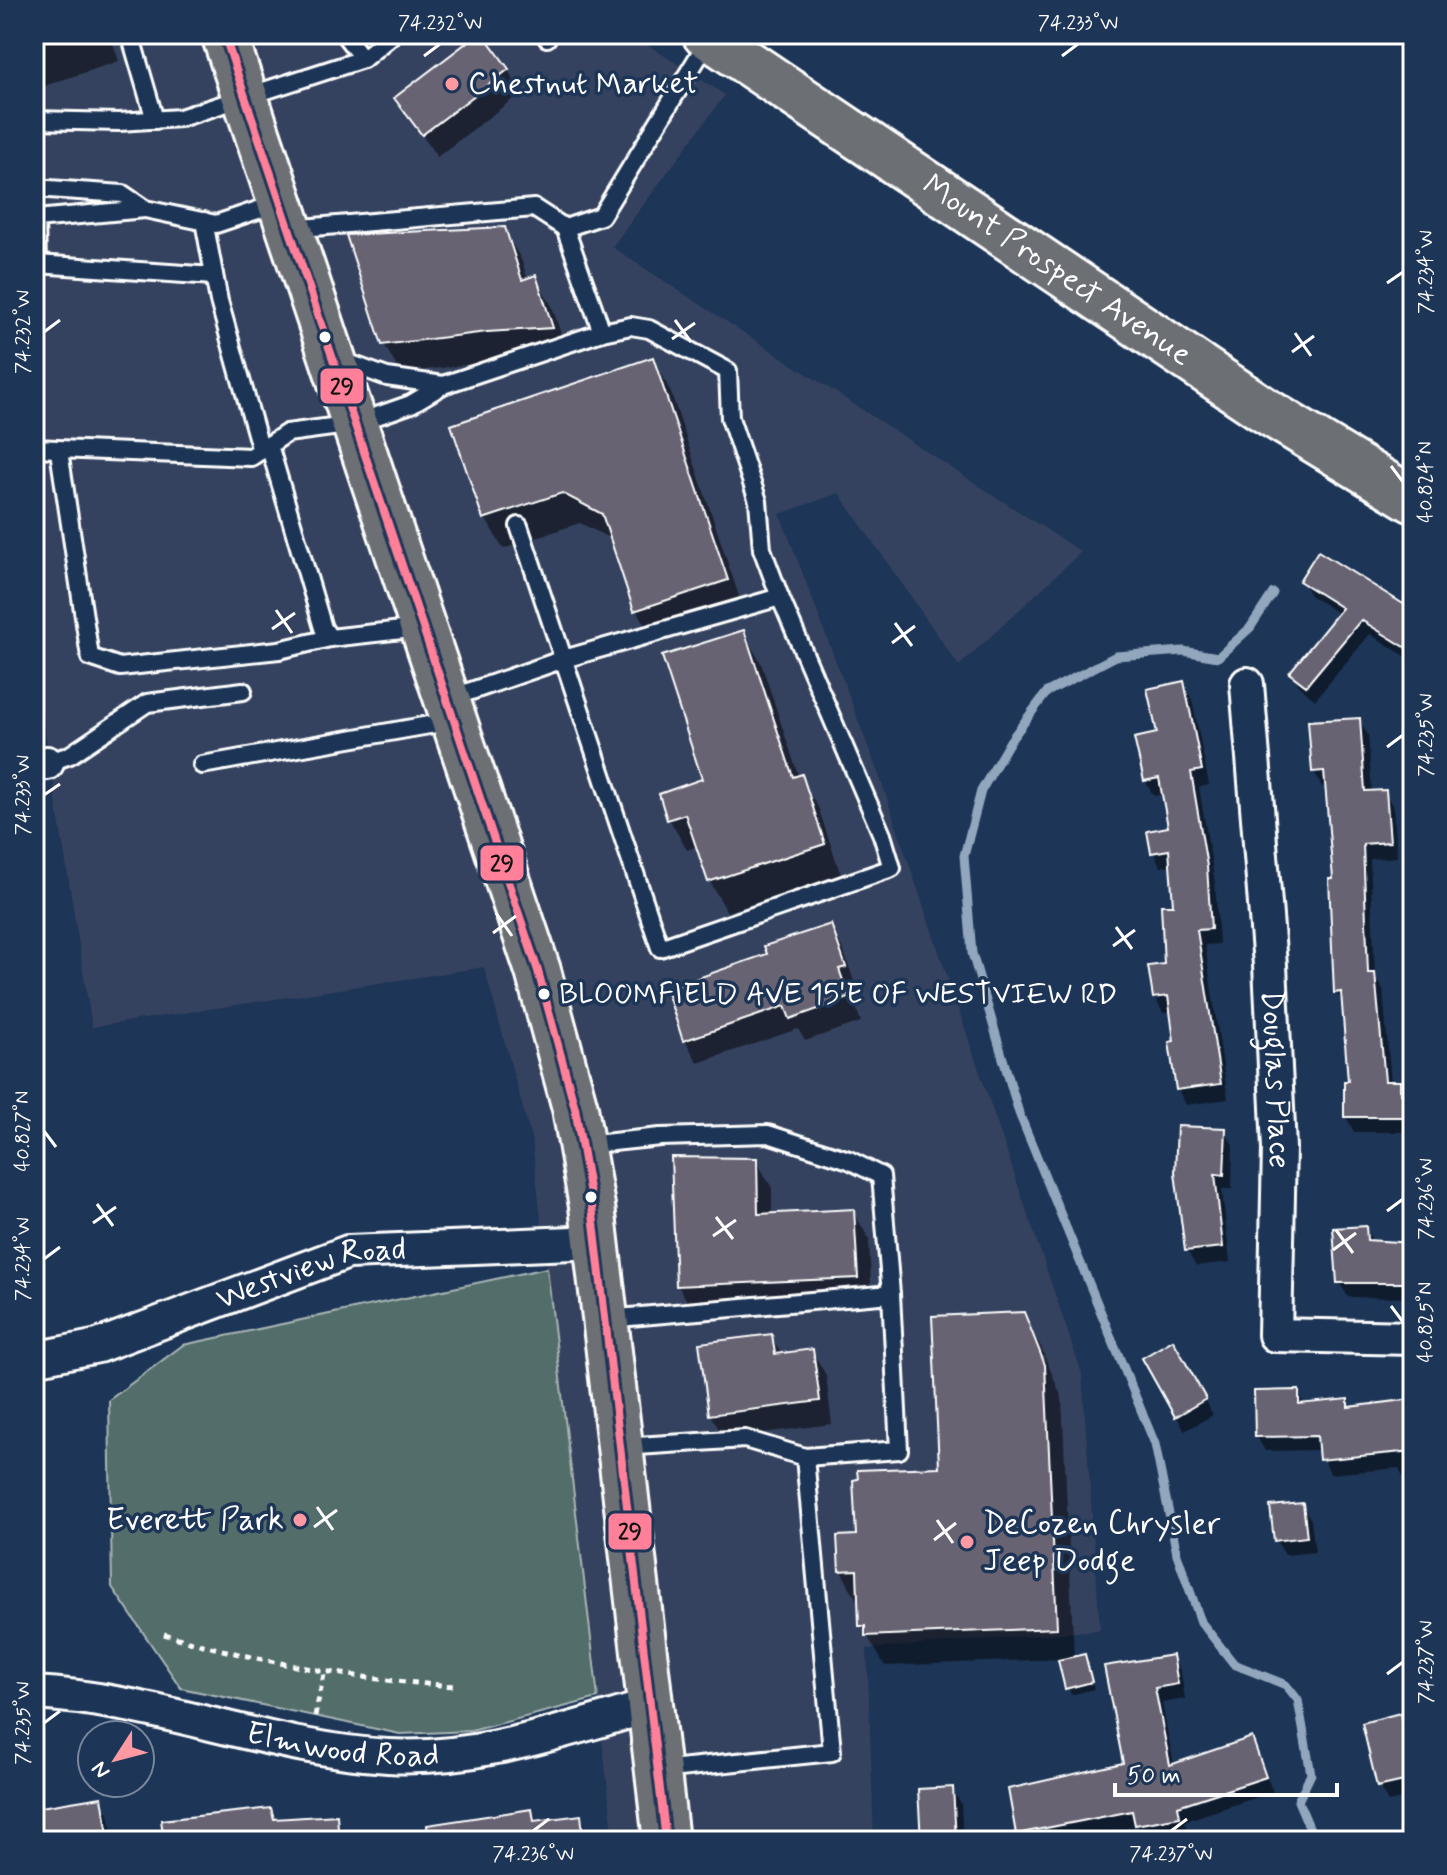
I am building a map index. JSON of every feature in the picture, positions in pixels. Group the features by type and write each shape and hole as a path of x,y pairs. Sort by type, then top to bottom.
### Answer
{"main road":[{"path":"224,34 538,971 582,1146 598,1242 666,1841"},
{"name":"Mount Prospect Avenue","path":"708,36 1263,409 1413,500"}],"street":[{"name":"Douglas Place","path":"1247,684 1270,965 1279,1148 1275,1335 1413,1338"},
{"name":"Westview Road","path":"34,1359 98,1346 348,1252 598,1242"},
{"name":"Elmwood Road","path":"34,1693 107,1700 316,1748 391,1756 491,1749 650,1706"}],"lane":[{"path":"130,34 155,120"},
{"path":"344,34 363,59"},
{"path":"34,120 180,118 363,59 393,34"},
{"path":"565,228 601,216 708,36"},
{"path":"34,188 123,194 145,209"},
{"path":"214,276 37,264 36,219 145,209 216,224 285,216 534,208 565,228 602,332"},
{"path":"204,221 214,276 265,448 323,628 330,638"},
{"path":"34,448 251,457 287,433 354,424 411,404 443,385 602,332 631,326 649,329 728,371 730,418 758,501 762,549 882,835 892,868 660,948 519,526"},
{"path":"332,357 387,377 443,385"},
{"path":"59,451 90,657 120,667 279,650 330,638 422,627"},
{"path":"202,765 450,710 564,659 780,597"},
{"path":"41,763 70,755 147,703 243,691"},
{"path":"582,1146 660,1137 768,1134 849,1160 881,1176 899,1450 805,1457 745,1439 622,1447"},
{"path":"605,1319 891,1294"},
{"path":"658,1770 832,1752 805,1457"}],"path":[{"path":"164,1634 229,1654 399,1683 455,1686"},
{"path":"314,1721 325,1670"}],"shaded area":[{"path":"34,34 631,34 725,95 612,247 1081,552 959,666 839,493 780,514 880,778 1082,1374 1100,1630 867,1649 874,1841 614,1841 532,1141 484,967 92,1027 34,662"}],"green space":[{"path":"547,1268 598,1698 471,1731 400,1734 181,1688 112,1587 109,1400 183,1345"}],"building":[{"name":"Chestnut Market","path":"478,34 483,34 509,69 422,135 394,98"},
{"path":"505,227 522,280 536,275 553,328 487,332 382,345 346,235"},
{"path":"653,357 728,580 634,611 602,514 562,493 483,519 451,425"},
{"path":"1318,551 1413,610 1413,652 1361,620 1306,686 1289,673 1342,608 1299,581"},
{"path":"744,630 793,777 802,774 825,844 708,882 685,814 667,820 659,794 702,779 662,656"},
{"path":"1184,681 1202,770 1191,772 1207,866 1211,929 1197,930 1221,1084 1176,1090 1169,1042 1174,1041 1168,996 1153,998 1148,966 1164,964 1161,905 1173,905 1169,850 1151,853 1147,831 1168,827 1159,778 1144,781 1134,738 1157,733 1147,689"},
{"path":"1360,718 1365,791 1386,790 1390,842 1363,844 1368,973 1375,973 1385,1081 1400,1081 1400,1094 1413,1094 1413,1117 1344,1117 1344,1081 1348,1081 1341,992 1334,993 1329,879 1333,879 1324,771 1312,772 1308,721"},
{"path":"831,924 846,967 839,969 849,998 790,1019 785,1006 683,1041 666,989 767,954 764,946"},
{"path":"1177,1126 1226,1128 1224,1175 1215,1174 1223,1247 1185,1251 1175,1173"},
{"path":"671,1157 757,1158 758,1214 854,1209 858,1278 676,1286"},
{"path":"1366,1226 1367,1240 1413,1243 1413,1283 1337,1283 1333,1228"},
{"path":"1024,1312 1045,1365 1057,1628 865,1636 865,1626 859,1626 857,1570 839,1571 837,1536 856,1535 853,1480 858,1479 857,1470 939,1467 932,1316"},
{"path":"772,1334 775,1354 813,1349 820,1401 709,1415 699,1343"},
{"path":"1173,1340 1206,1399 1175,1417 1142,1358"},
{"path":"1299,1390 1299,1404 1348,1399 1348,1407 1413,1399 1413,1451 1319,1460 1317,1436 1255,1437 1254,1391"},
{"path":"1303,1503 1307,1537 1274,1541 1270,1506"},
{"path":"1085,1654 1092,1682 1065,1689 1058,1660"},
{"path":"1173,1655 1178,1684 1155,1688 1170,1765 1252,1737 1266,1777 1178,1806 1180,1817 1135,1825 1132,1811 1016,1834 1008,1789 1123,1763 1104,1666"},
{"path":"1400,1713 1413,1779 1377,1787 1362,1723"},
{"path":"953,1787 956,1840 921,1841 918,1789"},
{"path":"102,1799 109,1841 36,1841 34,1808"},
{"path":"271,1808 274,1819 337,1815 339,1841 164,1841 161,1820"},
{"path":"532,1809 534,1821 581,1815 584,1841 428,1841 427,1825"}],"waterway":[{"path":"1273,593 1250,628 1218,657 1183,651 1116,656 1047,692 1010,741 981,791 964,856 972,953 1019,1113 1155,1444 1177,1554 1201,1622 1234,1664 1286,1685 1298,1700 1311,1774 1298,1801 1315,1841"}],"transit line":[{"name":"29","path":"224,34 538,971 575,1108 592,1206 666,1841"}],"place":[{"name":"Chestnut Market","path":"452,84"},
{"name":"BLOOMFIELD AVE 15'E OF WESTVIEW RD","path":"544,994"},
{"name":"Everett Park","path":"300,1520"},
{"name":"DeCozen Chrysler Jeep Dodge","path":"967,1542"}]}
